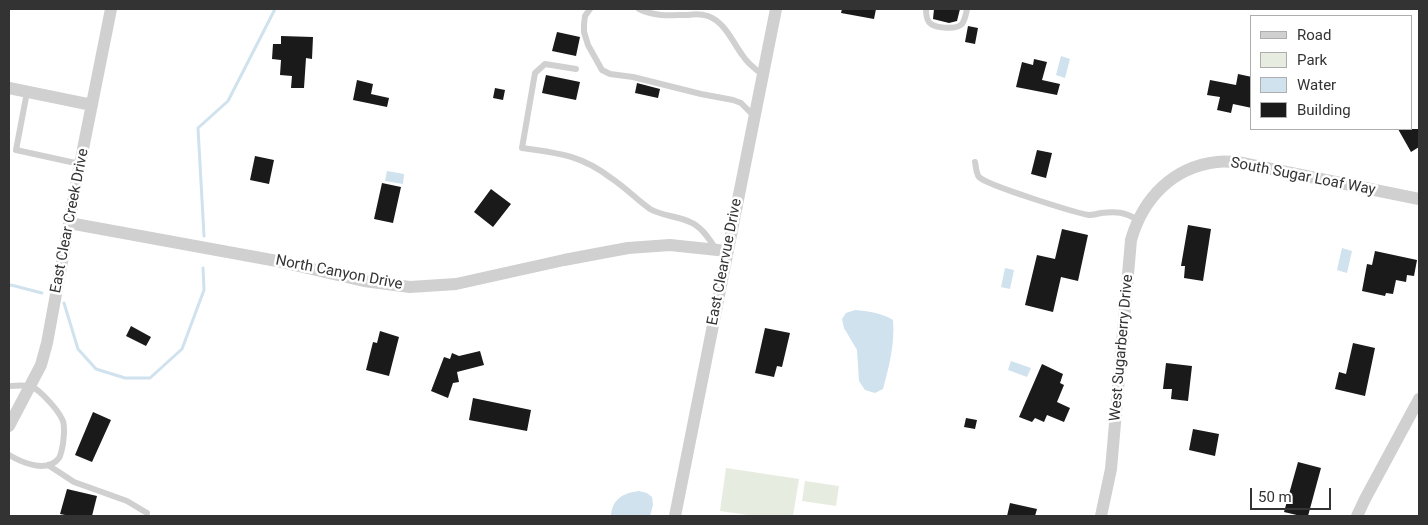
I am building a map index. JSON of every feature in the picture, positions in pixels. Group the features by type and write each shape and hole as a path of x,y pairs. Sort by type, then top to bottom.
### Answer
{"street":[{"name":"East Clear Creek Drive","path":"9,426 41,365 47,343 111,9"},
{"name":"East Clearvue Drive","path":"675,516 722,251 754,117 776,9"},
{"path":"9,88 92,105"},
{"name":"South Sugar Loaf Way","path":"1162,187 1182,173 1200,165 1217,162 1237,162 1419,199"},
{"name":"West Sugarberry Drive","path":"1101,516 1111,469 1132,240 1138,220 1146,206 1162,187"},
{"name":"North Canyon Drive","path":"70,223 277,261 364,281 410,287 456,284 628,248 670,245 722,251"},
{"path":"1357,516 1368,492 1419,399"}],"lane":[{"path":"590,9 585,16 584,32 588,45 602,70 610,74 633,77 733,100 741,103 754,117"},
{"path":"639,9 647,13 661,15 698,14 708,16 722,27 736,44 743,57 762,75"},
{"path":"926,9 927,19 931,24 944,28 956,28 962,24 967,9"},
{"path":"576,69 545,64 535,73 522,148 559,153 588,163 610,177 651,209 690,221 701,229 722,251"},
{"path":"27,92 16,150 80,164"},
{"path":"975,162 977,175 1006,189 1090,215 1113,212 1127,213 1138,220"},
{"path":"9,386 30,386 38,391 53,405 63,421 64,434 58,459 48,465 38,466 20,462 9,455"},
{"path":"48,465 74,482 126,501 147,513"}],"green space":[{"path":"726,468 799,479 793,516 755,516 720,511"},
{"path":"805,481 839,486 836,506 802,501"}],"water":[{"path":"1061,56 1070,59 1065,78 1056,75"},
{"path":"387,171 404,174 403,184 385,181"},
{"path":"1342,248 1352,251 1347,273 1337,270"},
{"path":"1005,268 1014,270 1010,289 1001,287"},
{"path":"855,310 879,314 893,320 892,346 883,389 875,393 865,390 859,381 857,350 844,328 842,319 846,313"},
{"path":"1011,361 1031,368 1027,377 1008,370"},
{"path":"639,491 647,493 652,497 653,505 650,516 611,516 614,505 619,498 628,493"}],"building":[{"path":"842,9 876,9 874,19 841,13"},
{"path":"934,9 960,9 957,21 949,23 933,19"},
{"path":"968,26 978,28 975,44 965,42"},
{"path":"557,32 580,37 576,56 552,51"},
{"path":"281,36 313,37 312,59 306,58 304,88 291,88 292,76 280,75 281,60 272,59 273,44 281,44"},
{"path":"1034,59 1047,62 1042,80 1060,84 1057,95 1016,87 1022,62 1033,65"},
{"path":"1238,74 1250,77 1250,108 1233,104 1231,113 1217,110 1220,97 1207,95 1210,80 1236,85"},
{"path":"546,75 580,82 576,100 542,93"},
{"path":"357,80 373,84 371,94 389,98 387,107 353,100"},
{"path":"637,83 660,89 658,98 635,93"},
{"path":"495,88 505,90 503,100 493,98"},
{"path":"1419,129 1419,147 1411,152 1399,130"},
{"path":"1037,150 1052,153 1046,178 1031,174"},
{"path":"255,156 274,160 269,184 250,180"},
{"path":"382,183 401,187 393,223 374,219"},
{"path":"491,189 511,204 493,227 474,212"},
{"path":"1188,225 1211,229 1203,281 1184,278 1185,266 1181,266"},
{"path":"1062,229 1088,235 1078,281 1061,277 1053,312 1025,305 1037,255 1055,259"},
{"path":"1375,251 1417,260 1414,276 1407,275 1406,282 1396,280 1393,294 1386,293 1385,296 1362,291 1367,264 1372,265"},
{"path":"131,326 151,337 146,346 126,336"},
{"path":"765,328 790,333 782,367 777,366 774,377 755,373"},
{"path":"380,331 399,337 389,376 366,370 373,342 377,343"},
{"path":"1353,343 1375,348 1365,396 1335,389 1339,372 1346,374"},
{"path":"480,351 484,365 457,372 459,382 453,383 448,398 431,391 444,357 450,359 452,353 459,356"},
{"path":"1166,363 1192,366 1188,401 1171,399 1172,389 1163,389"},
{"path":"1042,364 1063,374 1060,383 1064,385 1057,402 1070,408 1064,422 1047,415 1044,422 1035,418 1032,422 1019,417"},
{"path":"473,398 531,410 527,431 469,420"},
{"path":"93,412 111,420 92,462 75,455"},
{"path":"966,418 977,420 975,429 964,427"},
{"path":"1193,429 1219,434 1215,456 1189,450"},
{"path":"1298,462 1321,468 1308,516 1284,512"},
{"path":"67,489 97,496 92,516 60,514"},
{"path":"1010,503 1037,509 1035,516 1007,516"}],"waterway":[{"path":"204,236 198,128 228,101 275,9"},
{"path":"64,303 78,349 96,369 125,378 150,378 182,349 204,290 203,268"},
{"path":"9,286 42,293"}]}
